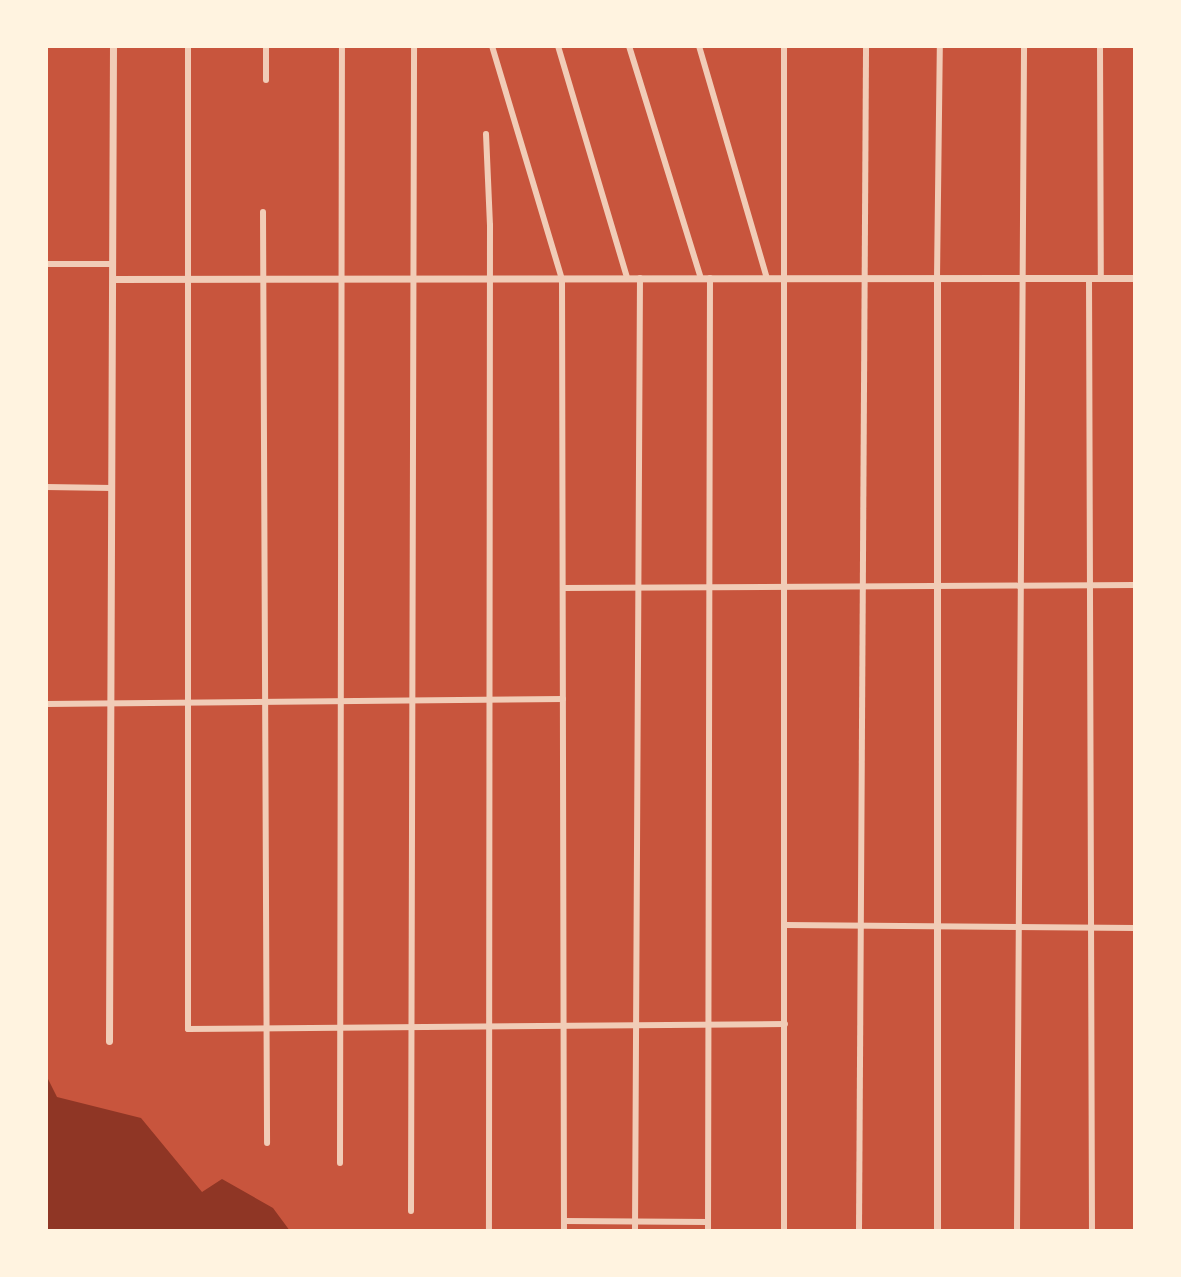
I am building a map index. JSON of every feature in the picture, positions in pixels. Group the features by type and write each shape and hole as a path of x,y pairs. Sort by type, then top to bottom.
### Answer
{"street":[{"path":"109,1041 113,704 113,46"},
{"path":"188,46 188,1029 785,1024"},
{"path":"266,46 266,80"},
{"path":"340,1163 342,46"},
{"path":"411,1211 416,279 414,46"},
{"path":"492,46 562,279 564,1231"},
{"path":"558,46 627,278"},
{"path":"629,46 705,278 709,587 708,1231"},
{"path":"699,46 767,278"},
{"path":"784,46 787,278 784,1231"},
{"path":"859,1231 866,46"},
{"path":"937,1231 937,278 940,46"},
{"path":"1017,1231 1024,46"},
{"path":"1100,46 1101,278"},
{"path":"486,134 489,279 489,1231"},
{"path":"263,212 267,1143"},
{"path":"46,264 113,264"},
{"path":"635,1231 640,278"},
{"path":"1089,278 1092,1231"},
{"path":"113,279 1135,278"},
{"path":"46,487 112,488"},
{"path":"563,588 1135,585"},
{"path":"46,704 563,699"},
{"path":"785,925 1135,928"},
{"path":"564,1221 708,1222"}],"shaded area":[{"path":"46,1075 57,1097 141,1118 202,1192 222,1179 273,1208 290,1231 46,1231"}]}
